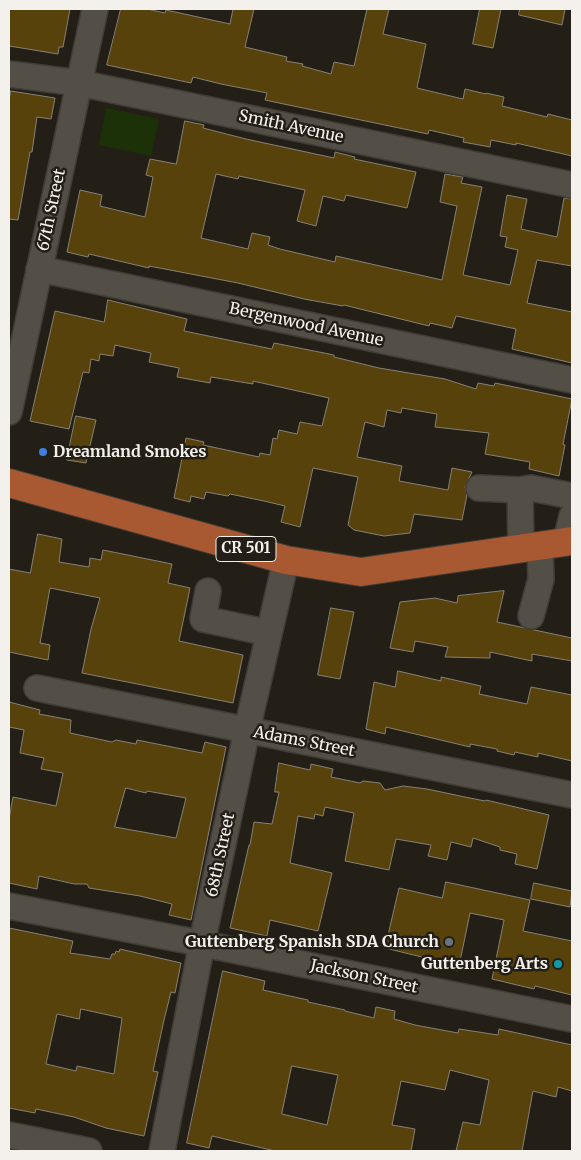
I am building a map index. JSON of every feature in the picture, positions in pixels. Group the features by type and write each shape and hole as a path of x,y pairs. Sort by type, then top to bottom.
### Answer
{"main road":[{"name":"CR 501","path":"9,483 286,560 361,572 555,539"}],"street":[{"name":"67th Street","path":"9,412 95,9"},
{"name":"Smith Avenue","path":"9,74 79,83 572,185"},
{"name":"Bergenwood Avenue","path":"39,269 572,380"},
{"path":"479,488 520,490 531,488 572,496"},
{"path":"520,490 555,539 531,616"},
{"name":"68th Street","path":"162,1151 202,943 247,730 286,560"},
{"path":"208,591 203,619 269,632"},
{"name":"Adams Street","path":"36,688 572,795"},
{"name":"Jackson Street","path":"9,906 202,943 572,1019"},
{"path":"9,1135 89,1151"}],"green space":[{"path":"106,108 159,119 151,156 99,145"}],"building":[{"path":"9,9 70,9 63,47 59,47 58,54 9,46"},
{"path":"121,9 147,9 165,13 166,10 230,24 233,9 254,9 245,47 287,57 286,61 303,64 302,66 331,74 334,62 354,66 367,9 389,9 383,34 426,44 417,88 463,99 465,89 486,93 504,97 502,106 547,117 548,114 572,120 572,156 516,143 516,145 491,140 490,147 463,142 464,138 429,130 428,134 265,100 267,93 193,77 191,83 107,65"},
{"path":"480,9 501,9 493,48 473,44"},
{"path":"520,9 565,9 562,25 519,15"},
{"path":"11,91 55,98 51,119 37,117 18,220 9,219 9,101"},
{"path":"185,121 204,125 203,128 246,139 334,158 335,152 355,157 354,159 416,172 407,208 346,195 344,201 323,196 316,226 297,221 305,190 239,176 238,179 216,174 201,238 248,249 252,233 270,237 268,245 280,249 335,262 336,256 442,280 457,206 440,202 445,174 463,177 461,183 482,187 463,275 510,285 518,250 505,247 507,237 500,236 507,195 527,199 521,229 557,237 564,198 572,199 572,266 537,260 527,303 572,312 572,363 512,349 516,329 456,316 452,328 430,323 429,326 344,305 304,299 238,283 149,266 149,268 89,254 88,257 67,252 80,190 102,195 100,206 145,217 153,177 146,175 150,159 176,164"},
{"path":"108,300 187,319 184,331 272,349 274,343 334,355 334,357 379,368 445,379 476,389 478,383 494,386 495,383 572,399 559,476 529,469 530,462 485,454 489,433 435,427 437,414 402,408 401,413 387,410 384,427 365,422 357,457 402,466 399,481 448,490 452,468 472,472 465,487 467,495 462,520 414,514 410,533 384,536 354,530 348,525 358,477 313,468 300,527 281,522 285,506 264,501 230,494 228,496 206,492 204,499 191,496 190,502 174,498 186,438 204,442 203,445 259,457 260,453 270,455 273,438 277,439 279,430 297,434 300,422 322,426 329,398 253,381 253,384 211,377 210,383 177,377 179,368 149,362 151,353 115,345 113,356 100,354 99,361 91,359 89,373 83,372 69,429 30,421 55,311 104,322"},
{"path":"76,416 96,420 86,463 67,460"},
{"path":"38,534 62,539 59,562 89,567 90,558 101,560 103,550 172,564 168,583 190,588 179,641 243,655 233,703 82,673 91,629 100,598 50,588 40,643 50,645 48,660 9,652 9,569 30,573"},
{"path":"504,591 497,622 572,638 572,661 532,654 532,661 490,652 490,658 445,657 448,647 415,641 413,652 390,648 400,602 435,598 457,603 458,596"},
{"path":"331,608 354,612 340,679 318,675"},
{"path":"398,671 441,681 441,677 481,686 479,694 527,704 531,687 572,695 572,761 538,753 538,757 515,752 514,755 497,751 497,749 470,744 470,747 386,727 385,734 366,729 374,682 395,687"},
{"path":"9,702 40,710 39,714 71,720 70,733 112,742 116,740 136,744 137,740 202,753 205,742 226,747 191,920 169,915 172,904 140,896 89,888 87,884 74,884 39,876 37,889 9,883 9,819 13,797 56,806 63,773 41,769 44,758 20,753 24,730 9,727","holes":["126,788 146,793 147,791 186,798 176,838 115,827"]},
{"path":"279,763 310,770 311,764 333,769 331,777 360,783 363,781 380,783 385,790 403,786 427,789 486,800 549,815 537,869 515,864 517,854 500,850 500,847 473,838 471,847 451,842 447,860 428,856 431,845 396,839 389,870 345,861 354,813 325,807 323,816 315,814 314,819 298,816 290,863 332,873 318,931 270,920 267,936 230,928 254,822 272,824 279,792 275,792"},
{"path":"446,882 530,900 523,931 572,941 572,995 535,986 534,989 492,979 504,920 470,913 458,971 429,964 430,959 385,948 399,888 442,898"},
{"path":"534,883 572,891 570,907 531,899"},
{"path":"9,928 73,941 70,953 110,959 112,954 115,954 116,951 119,952 120,949 181,963 175,993 171,992 153,1071 158,1072 144,1136 36,1109 35,1113 9,1108","holes":["81,1009 122,1018 114,1074 77,1066 76,1071 46,1064 57,1014 79,1019"]},
{"path":"223,971 265,981 263,990 374,1018 376,1007 395,1011 394,1019 415,1025 458,1033 459,1029 498,1035 499,1029 572,1045 572,1091 558,1087 556,1097 533,1091 522,1151 456,1151 463,1122 480,1125 489,1080 450,1070 445,1090 401,1081 392,1125 415,1129 411,1151 275,1151 212,1136 209,1148 187,1143","holes":["292,1066 338,1075 327,1125 282,1114"]}],"place":[{"name":"Dreamland Smokes","path":"43,452"},
{"name":"Guttenberg Spanish SDA Church","path":"449,942"},
{"name":"Guttenberg Arts","path":"558,964"}]}
